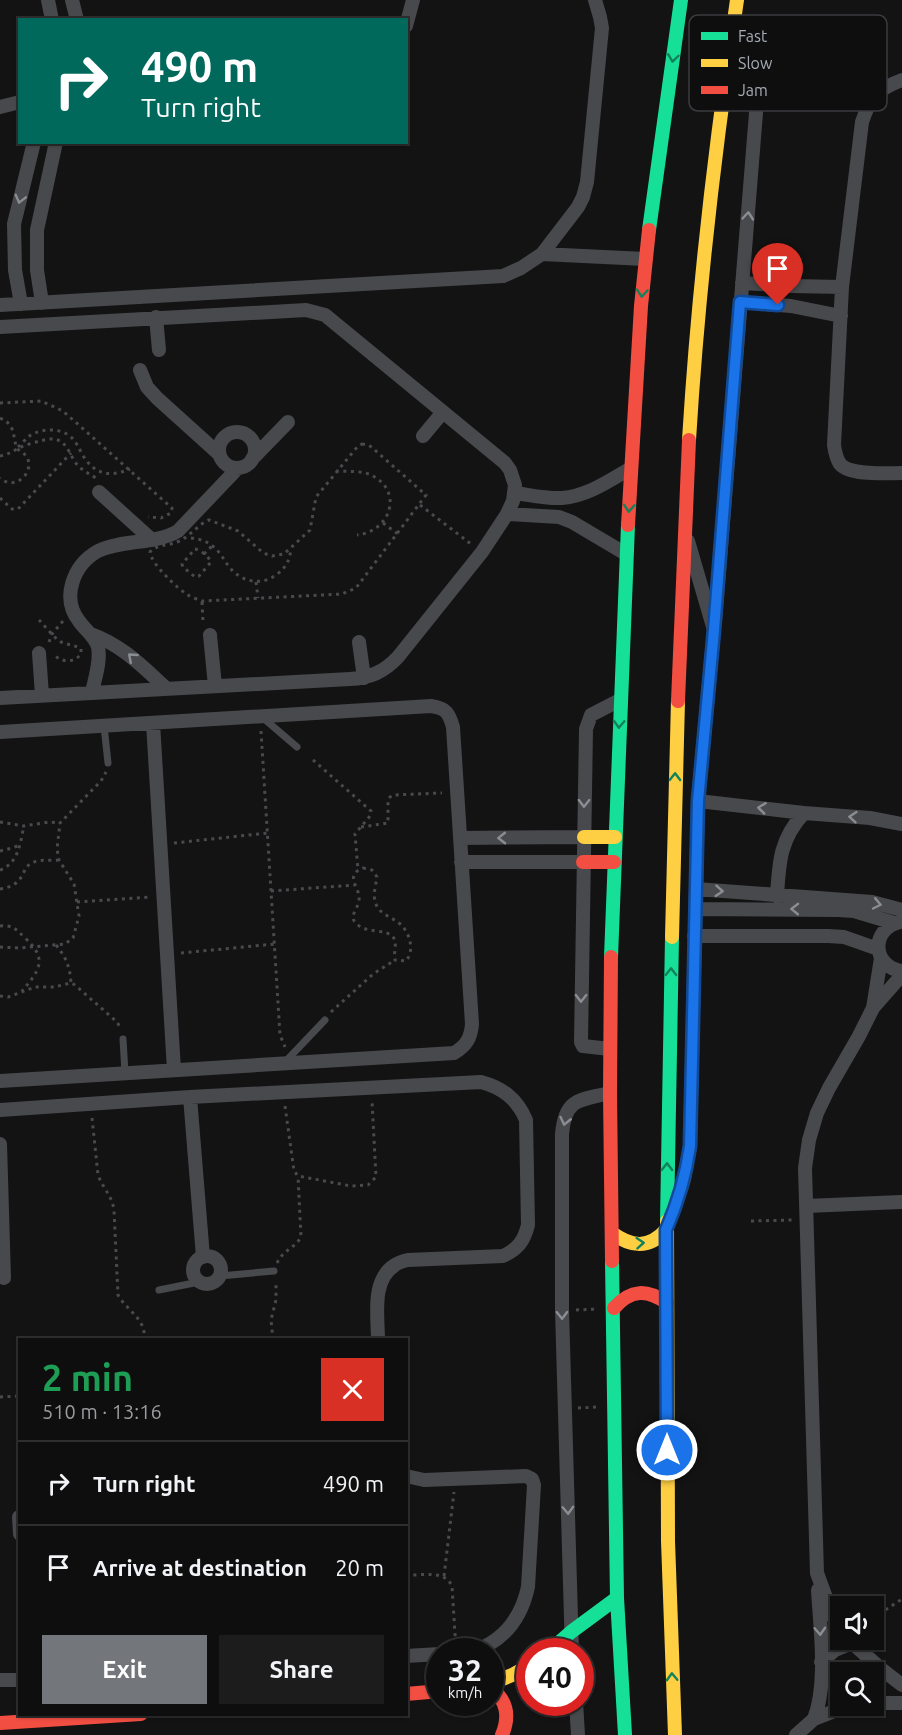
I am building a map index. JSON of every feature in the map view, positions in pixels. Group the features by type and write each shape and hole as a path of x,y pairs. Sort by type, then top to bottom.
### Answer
{"street":[{"path":"48,0 52,18"},
{"path":"72,0 76,18"},
{"path":"408,19 413,0"},
{"path":"0,305 503,276 521,268 542,254 578,207 587,182 602,28 595,0"},
{"path":"624,1735 616,1599 610,1093 611,943 626,554 636,365 645,259 681,0"},
{"path":"735,15 737,0"},
{"path":"887,87 902,80"},
{"path":"0,107 18,102"},
{"path":"675,1735 668,1550 666,1230 676,725 691,416 701,288 722,111"},
{"path":"612,1233 625,1242 640,1245 662,1236 679,1197 688,1163 698,801 756,111"},
{"path":"866,111 862,122 842,286 834,445 836,457 841,465 850,471 902,473"},
{"path":"21,304 15,270 14,224 34,144"},
{"path":"42,303 37,270 38,230 56,144"},
{"path":"542,254 645,259"},
{"path":"742,283 842,286"},
{"path":"740,302 791,306 841,316"},
{"path":"0,327 156,317 306,310 319,312 505,463 513,477 515,494 507,514 482,552 398,657 377,674 364,678 0,698"},
{"path":"156,317 159,350"},
{"path":"140,370 147,387 157,399 219,454 225,464 237,469"},
{"path":"423,436 443,412"},
{"path":"92,692 99,652 95,640 79,622 69,602 70,588 75,574 97,552 112,546 167,537 183,528 237,469 252,459 288,422"},
{"path":"219,454 221,441 237,432 248,436 252,441 254,447 252,459"},
{"path":"515,494 560,498 575,496 588,492 631,468"},
{"path":"101,487 152,540"},
{"path":"507,514 559,517 572,522 626,554"},
{"path":"684,530 714,630"},
{"path":"91,634 127,652 167,689"},
{"path":"210,635 215,686"},
{"path":"359,642 364,678"},
{"path":"39,653 42,695"},
{"path":"610,1048 587,1047 581,1042 586,729 591,715 620,700"},
{"path":"0,732 260,715 441,707 447,712 453,727 472,1024 468,1041 454,1053 289,1058 174,1070 0,1081"},
{"path":"153,723 174,1070"},
{"path":"698,801 870,818 902,824"},
{"path":"777,896 778,864 782,848 795,823 804,813"},
{"path":"460,838 615,837"},
{"path":"461,862 614,862"},
{"path":"696,889 872,902 902,910"},
{"path":"716,935 717,908"},
{"path":"695,909 854,911 898,923"},
{"path":"873,1008 880,936 888,926 898,923"},
{"path":"694,936 836,936 851,939 880,953 889,967 902,973 873,1008 829,1088 817,1113 809,1140 805,1168 822,1679 819,1707 814,1719"},
{"path":"0,1110 190,1097 481,1082 504,1091 514,1099 526,1120 528,1226 524,1239 515,1250 503,1256 408,1260 395,1264 385,1274 379,1286 378,1338"},
{"path":"571,1638 562,1310 563,1117 569,1107 580,1100 610,1093"},
{"path":"190,1097 203,1257"},
{"path":"0,1144 4,1278"},
{"path":"806,1213 901,1202"},
{"path":"209,1256 219,1263 220,1276 211,1284 199,1282 193,1271 194,1265 203,1257 209,1256"},
{"path":"614,1308 624,1297 639,1292 654,1294 667,1303"},
{"path":"408,1476 424,1480 526,1476 532,1479 534,1485 528,1587 518,1617 498,1638"},
{"path":"817,1573 830,1609"},
{"path":"564,1638 616,1599"},
{"path":"821,1662 835,1650"},
{"path":"861,1650 902,1685"},
{"path":"408,1656 426,1655"},
{"path":"0,1680 18,1680"},
{"path":"408,1694 426,1692"},
{"path":"502,1735 507,1722 504,1700"},
{"path":"884,1703 902,1703"},
{"path":"796,1735 814,1719 830,1713"},
{"path":"0,1723 110,1716"},
{"path":"577,1716 578,1735"}],"lane":[{"path":"260,715 297,747"},
{"path":"104,726 107,766"},
{"path":"289,1058 325,1020"},
{"path":"123,1036 125,1073"},
{"path":"220,1276 274,1271"},
{"path":"159,1290 199,1282"}],"path":[{"path":"0,403 35,401 52,405 75,420 172,508 171,513 161,518 144,516"},
{"path":"0,418 8,422 12,428 17,449 27,455 30,460 22,479 8,484 0,478"},
{"path":"17,449 29,436 45,430 56,430 71,437 89,464 97,470 107,474 118,474 129,469"},
{"path":"0,456 46,439 55,440 67,447 84,472 101,487"},
{"path":"362,444 369,446 426,493 420,505 359,585 350,591 342,594 202,601 188,595 163,573 150,555 153,548 187,538 204,522 213,520 238,531 266,554 284,554 310,530 316,497 336,471 362,444"},
{"path":"0,498 12,509 18,509 71,452"},
{"path":"336,471 371,474 381,481 387,490 390,501 389,513 384,523 376,530 357,535"},
{"path":"420,505 482,552"},
{"path":"384,523 398,534"},
{"path":"187,538 200,539 212,546 238,576 256,582 271,579 282,571 288,562 291,548"},
{"path":"204,554 212,546"},
{"path":"194,550 199,550 204,554 211,562 197,577 182,565 182,562 194,550"},
{"path":"256,582 258,599"},
{"path":"39,620 63,643 81,649 78,658 62,661 55,656 50,650 49,641 52,634"},
{"path":"260,715 280,1035 289,1058"},
{"path":"313,760 371,811 370,816 355,834 358,870 354,877 360,898 353,919 359,926 393,936 395,960"},
{"path":"0,947 19,948 65,944 73,938 79,916 74,884 59,860 57,849 60,823 101,781 107,766"},
{"path":"360,827 388,823 388,801 393,795 456,792"},
{"path":"0,822 24,826 49,822 60,823"},
{"path":"0,870 13,862 24,826"},
{"path":"161,844 268,832"},
{"path":"0,851 20,845"},
{"path":"0,889 18,882 30,863 59,860"},
{"path":"331,1013 373,974 395,960 406,961 410,956 408,934 399,922 382,913 375,902 377,877 375,873 367,868 358,870"},
{"path":"271,891 355,885"},
{"path":"77,902 164,896"},
{"path":"0,926 10,926 16,929 35,946 40,958 37,974 20,993"},
{"path":"167,954 275,944"},
{"path":"56,945 65,956 70,969 71,983"},
{"path":"0,996 8,997 35,987 54,987 71,983 117,1022 123,1036"},
{"path":"298,1176 351,1186 368,1185 373,1182 376,1172 371,1088"},
{"path":"273,1338 271,1320 277,1285 274,1271 281,1255 295,1245 301,1237 298,1176 292,1166 284,1092"},
{"path":"91,1104 98,1175 113,1204 118,1295 140,1320 144,1327 144,1338"},
{"path":"750,1221 806,1213"},
{"path":"562,1310 614,1308"},
{"path":"0,1397 18,1396"},
{"path":"565,1408 615,1406"},
{"path":"444,1576 455,1478"},
{"path":"408,1575 444,1576 449,1580 452,1586 455,1638"},
{"path":"884,1611 902,1599"}],"traffic: fast":[{"path":"649,230 681,0"},
{"path":"611,957 628,525"},
{"path":"667,1221 672,937"},
{"path":"612,1261 617,1598 625,1735"},
{"path":"564,1638 617,1598"}],"traffic: slow":[{"path":"735,15 737,0"},
{"path":"689,440 697,329 721,111"},
{"path":"672,937 678,701"},
{"path":"584,837 615,837"},
{"path":"667,1221 668,1541 675,1735"},
{"path":"612,1233 626,1241 640,1244 653,1240 666,1230"},
{"path":"504,1678 516,1673"}],"traffic: jam":[{"path":"628,525 641,306 649,230"},
{"path":"678,701 689,440"},
{"path":"583,862 614,862"},
{"path":"611,957 612,1261"},
{"path":"614,1308 627,1297 639,1293 653,1295 667,1303"},
{"path":"408,1694 426,1692"},
{"path":"502,1735 506,1721 504,1706"},
{"path":"0,1723 110,1716"}],"route":[{"path":"667,1450 666,1230 684,1180 690,1146 698,801 740,302 778,305"}]}
